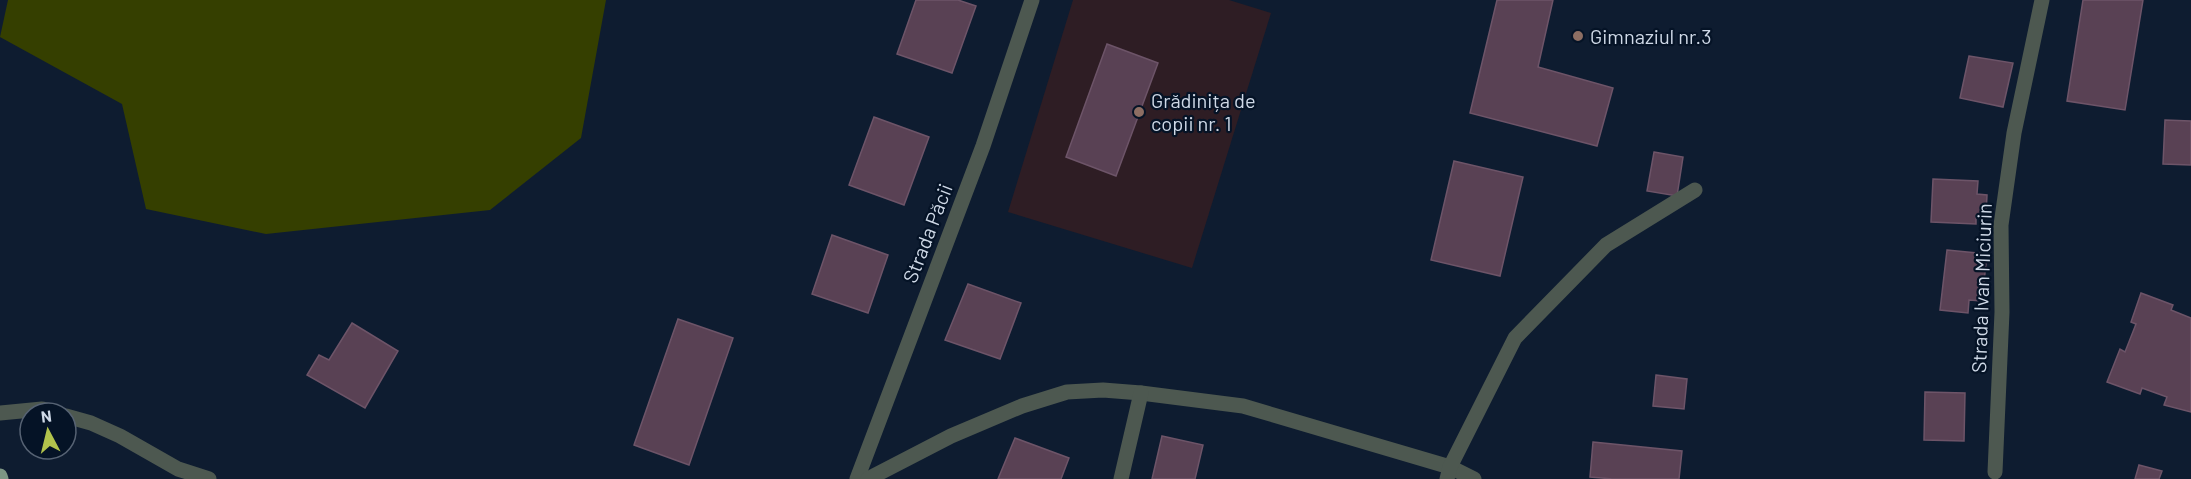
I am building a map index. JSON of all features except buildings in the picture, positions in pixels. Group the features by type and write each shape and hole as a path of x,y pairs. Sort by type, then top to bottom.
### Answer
{"street":[{"name":"Strada Păcii","path":"857,479 982,146 1032,0"},
{"name":"Strada Ivan Miciurin","path":"1995,472 2002,312 2001,225 2014,133 2042,0"},
{"path":"1448,473 1515,338 1606,245 1695,190"},
{"path":"868,479 951,436 1022,406 1067,392 1103,390 1244,406 1448,473 1474,479"},
{"path":"1120,479 1141,393"},
{"path":"0,413 18,411"},
{"path":"78,419 120,436 178,469 209,479"}],"shaded area":[{"name":"Grădinița de copii nr. 1","path":"1073,0 1229,0 1271,13 1192,268 1008,212"}],"green space":[{"path":"8,0 606,0 581,138 490,210 266,234 146,209 122,104 0,37"}],"place":[{"name":"Gimnaziul nr.3","path":"1578,36"},
{"name":"Grădinița de copii nr. 1","path":"1139,112"}]}
